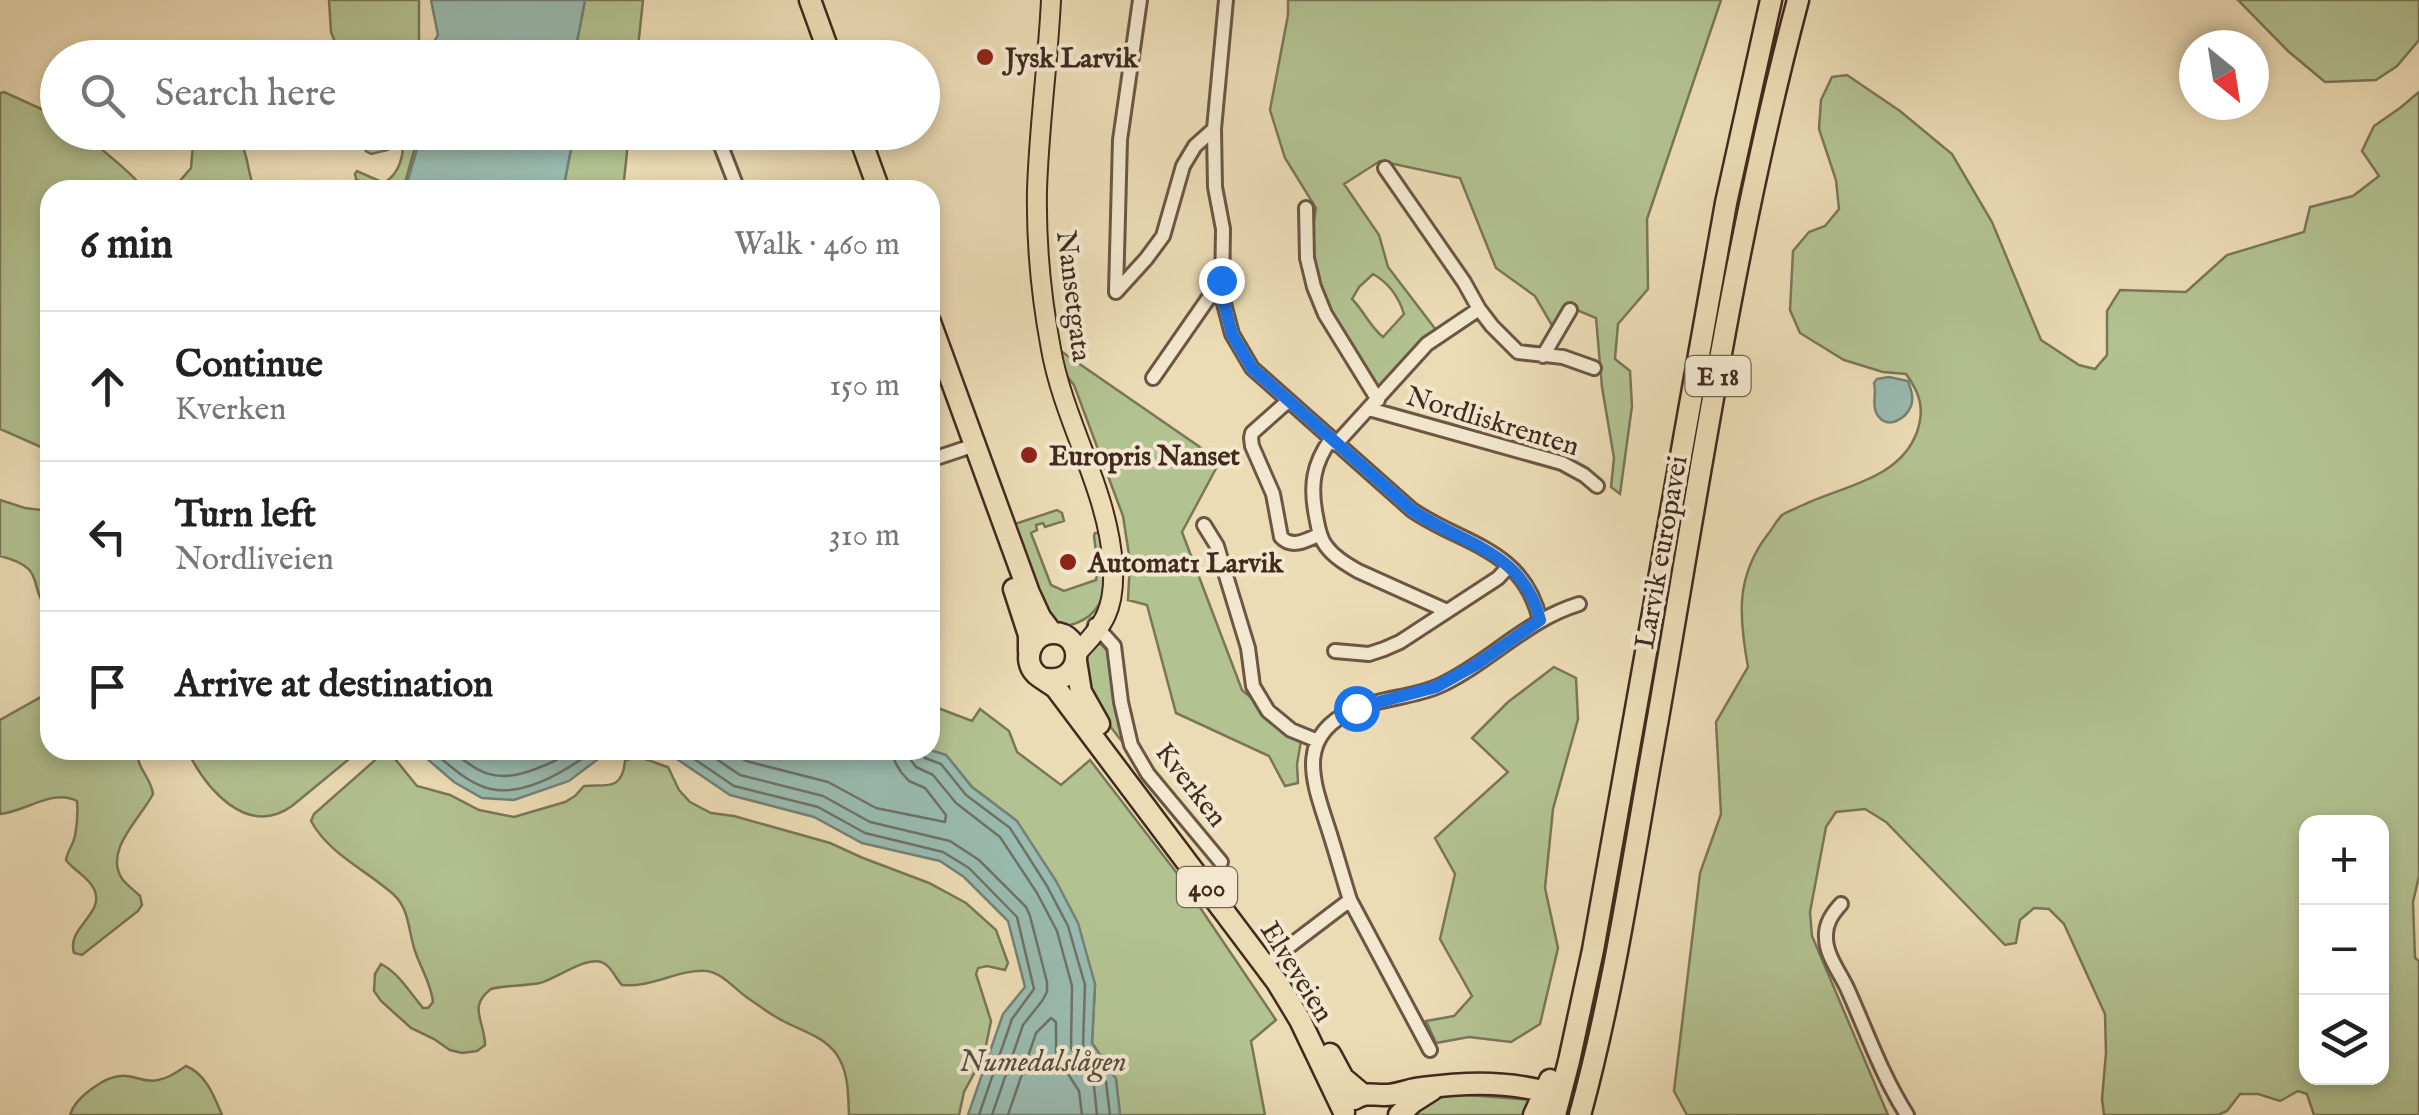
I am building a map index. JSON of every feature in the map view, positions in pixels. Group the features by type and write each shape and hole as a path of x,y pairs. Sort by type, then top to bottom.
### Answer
{"highway":[{"path":"810,0 824,40"},
{"name":"Larvik europavei","path":"1555,1115 1580,1014 1639,700 1726,203 1771,0"},
{"name":"Larvik europavei","path":"1580,1115 1628,900 1749,208 1798,0"},
{"path":"865,150 876,180"},
{"name":"400","path":"940,355 1022,611 1029,636 1030,665 1038,676 1046,679"},
{"name":"400","path":"940,381 1040,617 1071,641 1076,658"},
{"path":"1029,652 1037,638 1058,634"},
{"path":"1046,679 1069,674 1076,658"},
{"name":"Elveveien","path":"1076,658 1081,692 1091,712 1275,957 1302,997 1338,1070 1351,1086 1373,1095"},
{"name":"Elveveien","path":"1046,679 1278,982 1343,1113"},
{"name":"E 18","path":"1534,1115 1580,1014"},
{"path":"1373,1095 1484,1082 1538,1090"},
{"path":"1399,1115 1438,1086"},
{"name":"400","path":"1343,1113 1351,1101 1373,1095 1393,1103 1399,1115"}],"main road":[{"name":"Nansetgata","path":"1051,0 1037,189 1040,276 1056,376 1106,520 1112,550 1113,590 1076,658"},
{"path":"1058,634 1096,626"}],"street":[{"path":"1140,0 1120,140 1116,292 1164,236 1182,166 1195,146 1214,129"},
{"path":"1223,3 1214,129 1215,187 1222,229 1222,296 1232,334 1252,368 1412,510 1484,547 1509,566 1532,592 1540,620"},
{"path":"723,150 734,180"},
{"path":"1385,168 1478,308 1508,344 1518,352 1563,358 1594,368"},
{"path":"1306,208 1307,258 1314,287 1373,405"},
{"path":"1153,378 1221,280"},
{"path":"1447,611 1346,564 1325,545 1312,498 1313,472 1333,442 1373,405 1427,344 1478,308"},
{"path":"1543,356 1570,310"},
{"path":"1288,401 1250,438 1272,494 1281,537 1292,544 1320,534"},
{"name":"Nordliskrenten","path":"1373,405 1562,464 1598,486"},
{"path":"940,457 968,447"},
{"path":"1204,525 1217,546 1248,648 1253,686 1268,712 1291,730 1318,741"},
{"path":"1334,651 1369,654 1384,650 1498,578 1509,566"},
{"path":"1430,1050 1350,900 1313,786 1312,763 1318,741 1335,720 1356,708 1436,687 1540,620 1579,604"},
{"name":"Kverken","path":"1096,626 1114,646 1121,702 1138,758 1221,862"},
{"path":"1275,957 1350,900"},
{"path":"1841,904 1827,926 1828,950 1887,1084 1907,1115"}],"green space":[{"path":"329,0 419,0 419,40 334,40"},
{"path":"585,0 643,0 639,40 577,40"},
{"path":"1288,0 1721,0 1647,219 1648,289 1618,324 1615,359 1630,371 1632,406 1620,494 1611,487 1614,458 1596,318 1570,307 1553,327 1535,296 1496,268 1460,178 1380,161 1344,184 1379,235 1388,267 1436,330 1377,394 1318,295 1309,254 1316,208 1285,158 1270,110","holes":["1373,274 1393,291 1404,314 1383,337 1352,299"]},
{"path":"2238,0 2419,0 2419,40 2397,66 2376,80 2325,82"},
{"path":"1847,75 1900,111 1952,154 1992,222 2041,340 2079,365 2095,369 2107,355 2107,311 2120,290 2186,292 2227,255 2304,232 2310,207 2353,196 2379,176 2362,151 2374,126 2419,92 2419,876 2413,902 2415,958 2419,961 2419,1115 2314,1115 2307,1094 2298,1091 2280,1101 2258,1094 2240,1094 2227,1111 2218,1115 2104,1115 2105,1014 2064,924 2049,909 2034,908 2020,920 2016,943 2005,945 1886,822 1865,809 1836,812 1826,827 1810,912 1812,936 1888,1115 1687,1115 1674,1091 1700,873 1721,814 1716,722 1748,667 1742,598 1750,566 1782,515 1869,479 1898,461 1909,448 1921,416 1918,395 1906,374 1883,372 1844,360 1800,333 1790,310 1793,251 1809,232 1825,226 1839,209 1836,180 1819,129 1821,100 1832,77"},
{"path":"0,93 40,108 40,150 103,150 136,180 40,180 40,447 0,429"},
{"path":"193,150 243,150 252,180 181,180 191,168"},
{"path":"414,150 406,180 388,180 400,164 403,151"},
{"path":"571,150 627,150 624,180 565,180"},
{"path":"357,171 377,180 358,180"},
{"path":"1055,347 1220,461 1182,532 1242,690 1301,741 1298,783 1285,786 1269,756 1176,713 1147,605 1128,600 1130,561 1123,516 1074,385 1060,367"},
{"path":"981,434 1015,524 1057,510 1062,513 1064,521 1045,527 1043,523 1036,525 1037,530 1031,533 1051,585 1064,591 1096,580 1094,536 1100,533 1106,579 1099,605 1091,615 1061,627 1050,620"},
{"path":"0,500 40,510 40,594 25,566 0,556"},
{"path":"1101,644 1110,654 1114,698 1125,745 1100,711 1087,684 1087,658 1093,645"},
{"path":"1554,667 1576,678 1578,719 1553,809 1545,888 1558,948 1540,1024 1511,1042 1469,1037 1436,1043 1426,1021 1454,1016 1472,996 1440,939 1455,874 1435,838 1508,772 1472,738 1508,702"},
{"path":"40,698 40,760 139,760 149,782 153,794 126,835 117,858 123,880 140,896 142,905 82,955 74,953 73,944 96,898 91,884 66,860 75,836 77,801 58,797 0,814 0,720"},
{"path":"940,709 972,721 980,709 1009,731 1017,752 1061,785 1090,760 1176,872 1276,1020 1251,1041 1265,1115 1120,1115 1116,1079 1092,1043 1095,984 1017,821 972,787 946,755 940,753"},
{"path":"192,760 348,760 292,806 259,816 230,805"},
{"path":"375,760 396,760 417,786 450,795 479,810 514,817 565,802 584,786 617,782 625,761 646,760 668,767 690,802 711,813 830,843 929,883 966,903 996,930 1008,963 1005,970 987,966 978,968 976,974 991,1021 984,1055 964,1092 959,1115 849,1115 846,1076 832,1049 770,1013 722,977 706,971 622,985 608,966 594,961 540,983 491,989 479,1008 485,1045 477,1051 450,1050 411,1028 374,991 375,974 381,964 399,978 423,1008 433,1002 403,906 328,843 311,821 314,814"},
{"path":"186,1066 204,1080 222,1115 70,1115 85,1094 110,1079 126,1076 154,1081"},
{"path":"1455,1094 1534,1100 1527,1115 1413,1115 1430,1100"}],"water":[{"path":"431,0 585,0 577,40 435,40 438,35"},
{"path":"417,150 571,150 565,180 408,180"},
{"path":"1889,377 1908,381 1912,397 1909,410 1892,422 1878,416 1874,404 1874,383"},
{"name":"Numedalslågen","path":"940,753 946,755 972,787 1017,821 1078,923 1095,984 1092,1043 1116,1079 1120,1115 968,1115 1003,1014 1025,987 1008,921 964,877 940,861 862,843 814,817 730,795 678,760 940,760"},
{"path":"429,760 597,760 569,781 514,800 482,798 454,782"}],"place":[{"name":"Jysk Larvik","path":"985,57"},
{"name":"Europris Nanset","path":"1029,455"},
{"name":"Automat1 Larvik","path":"1068,562"}],"route":[{"path":"1221,280 1232,334 1252,368 1392,495 1428,521 1484,547 1509,566 1532,592 1536,603 1540,620 1460,676 1436,687 1356,708"}]}
